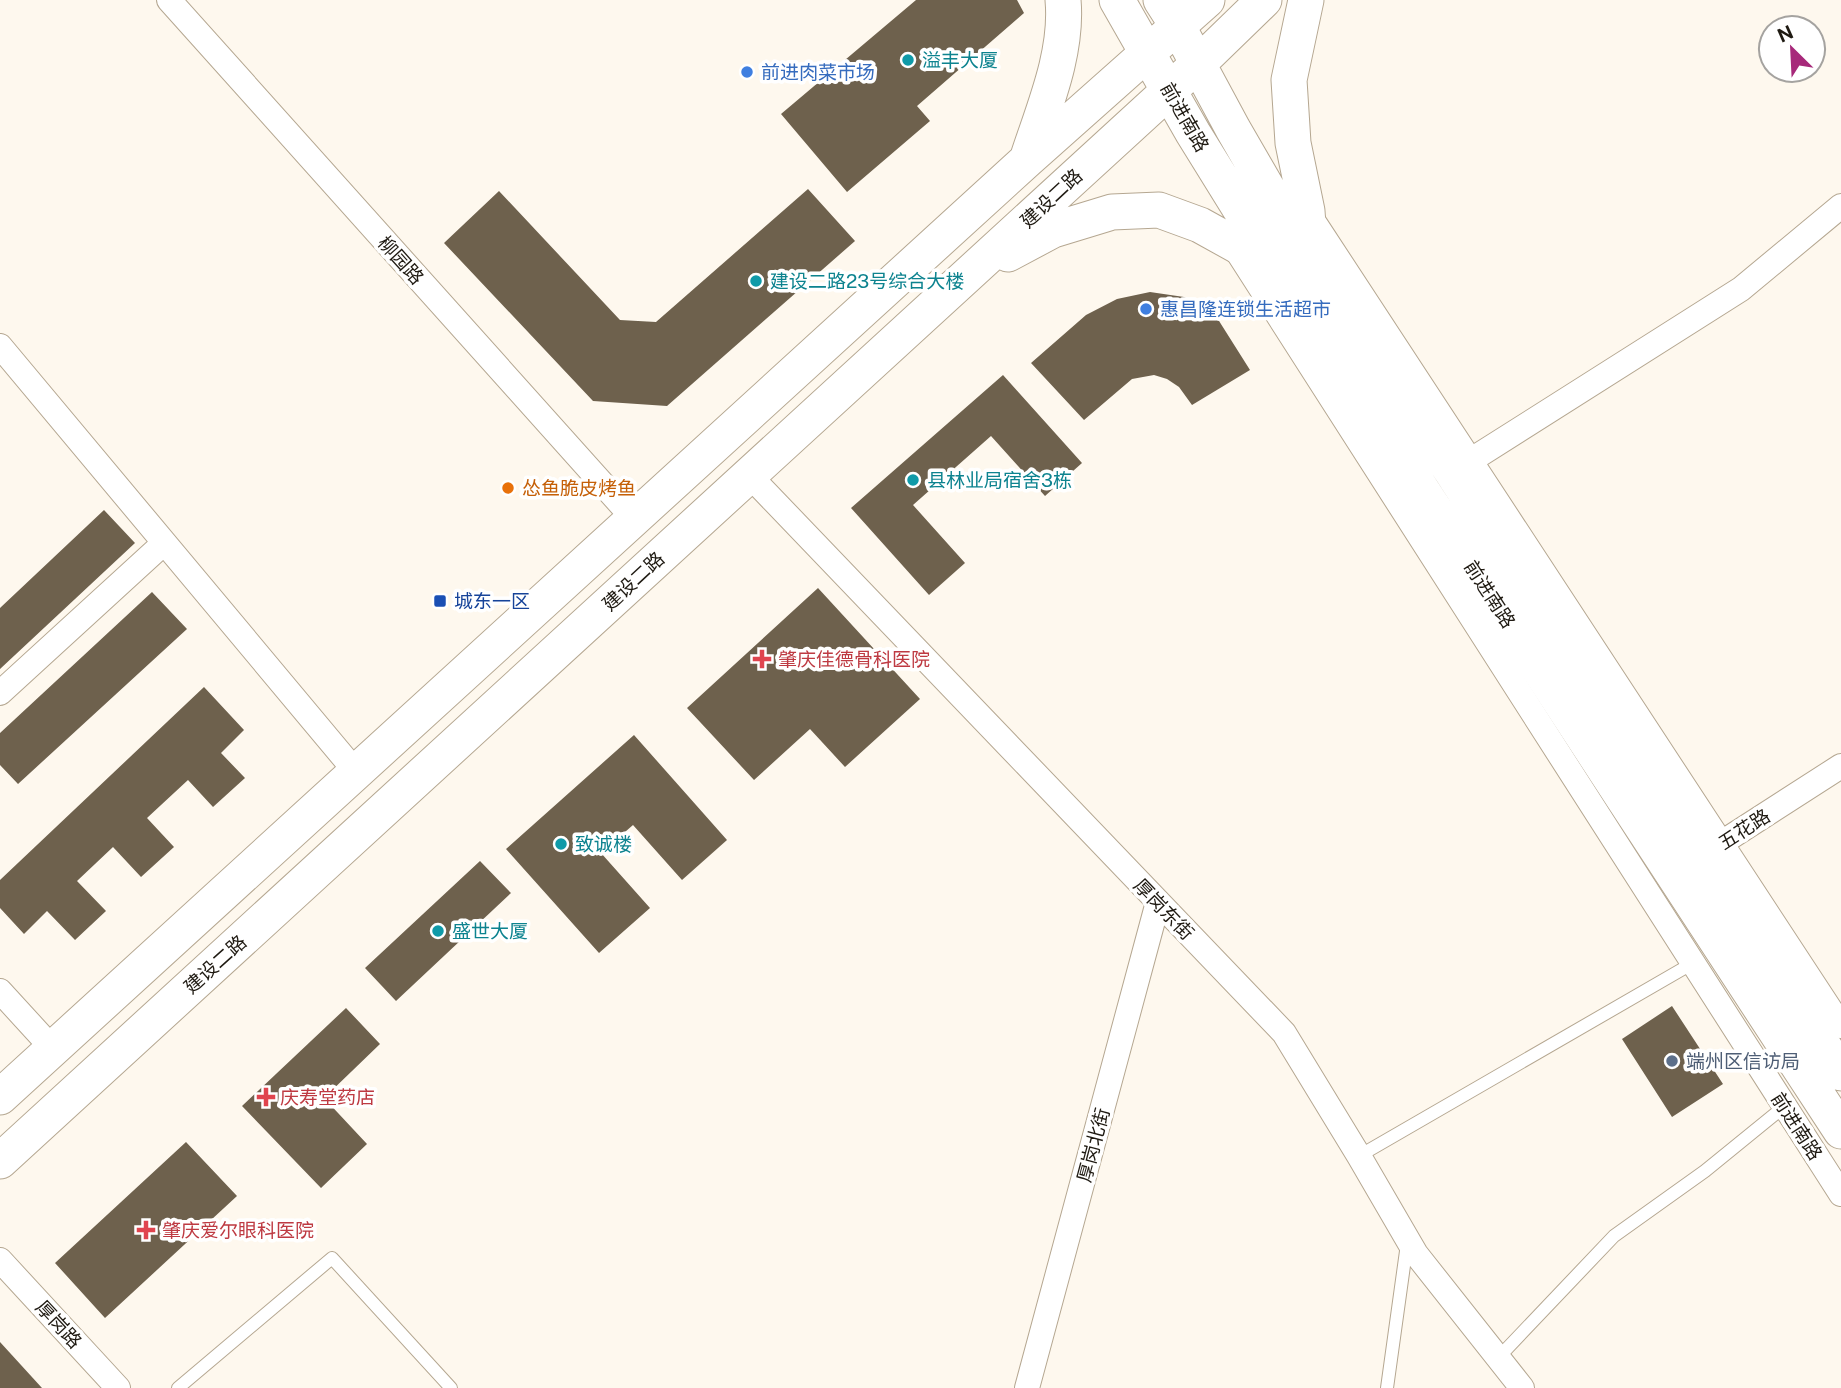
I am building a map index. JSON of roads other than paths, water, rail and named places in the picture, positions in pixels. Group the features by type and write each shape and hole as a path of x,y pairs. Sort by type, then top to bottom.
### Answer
{"street":[{"name":"柳园路","path":"169,0 634,519"},
{"path":"1027,160 1062,37 1063,0"},
{"name":"前进南路","path":"1117,0 1411,498"},
{"path":"0,1097 1147,52 1169,13 1207,0"},
{"name":"建设二路","path":"0,1161 1198,64 1264,0"},
{"path":"1306,0 1289,80 1293,143 1307,211 1311,264 1354,282"},
{"name":"前进南路","path":"1169,13 1311,264 1461,466"},
{"path":"1411,498 1741,289 1841,206"},
{"path":"965,276 1053,230 1112,212 1159,211 1200,225 1276,267 1281,319"},
{"name":"前进南路","path":"1307,211 1354,282 1461,466 1686,866 1841,1131"},
{"name":"前进南路","path":"1233,244 1281,319 1411,498 1841,1073"},
{"path":"0,346 356,772"},
{"name":"厚岗东街","path":"749,475 1284,1033 1416,1254 1522,1388"},
{"path":"0,693 164,543"},
{"name":"五花路","path":"1686,866 1841,766"},
{"name":"前进南路","path":"1686,866 1693,963 1841,1194"},
{"name":"前进南路","path":"1686,866 1841,1026"},
{"name":"厚岗北街","path":"1027,1388 1158,902"},
{"path":"0,991 53,1049"},
{"name":"厚岗路","path":"0,1260 118,1388"}],"lane":[{"path":"1359,1156 1693,963"},
{"path":"1499,1358 1614,1236 1705,1171 1785,1106"},
{"path":"1387,1388 1408,1240"},
{"path":"178,1388 332,1258 451,1388"}],"place":[{"name":"溢丰大厦","path":"908,60"},
{"name":"前进肉菜市场","path":"747,72"},
{"name":"建设二路23号综合大楼","path":"756,281"},
{"name":"惠昌隆连锁生活超市","path":"1146,309"},
{"name":"县林业局宿舍3栋","path":"913,480"},
{"name":"怂鱼脆皮烤鱼","path":"508,488"},
{"name":"城东一区","path":"440,601"},
{"name":"肇庆佳德骨科医院","path":"762,659"},
{"name":"致诚楼","path":"561,844"},
{"name":"盛世大厦","path":"438,931"},
{"name":"端州区信访局","path":"1672,1061"},
{"name":"庆寿堂药店","path":"266,1097"},
{"name":"肇庆爱尔眼科医院","path":"146,1230"}]}
